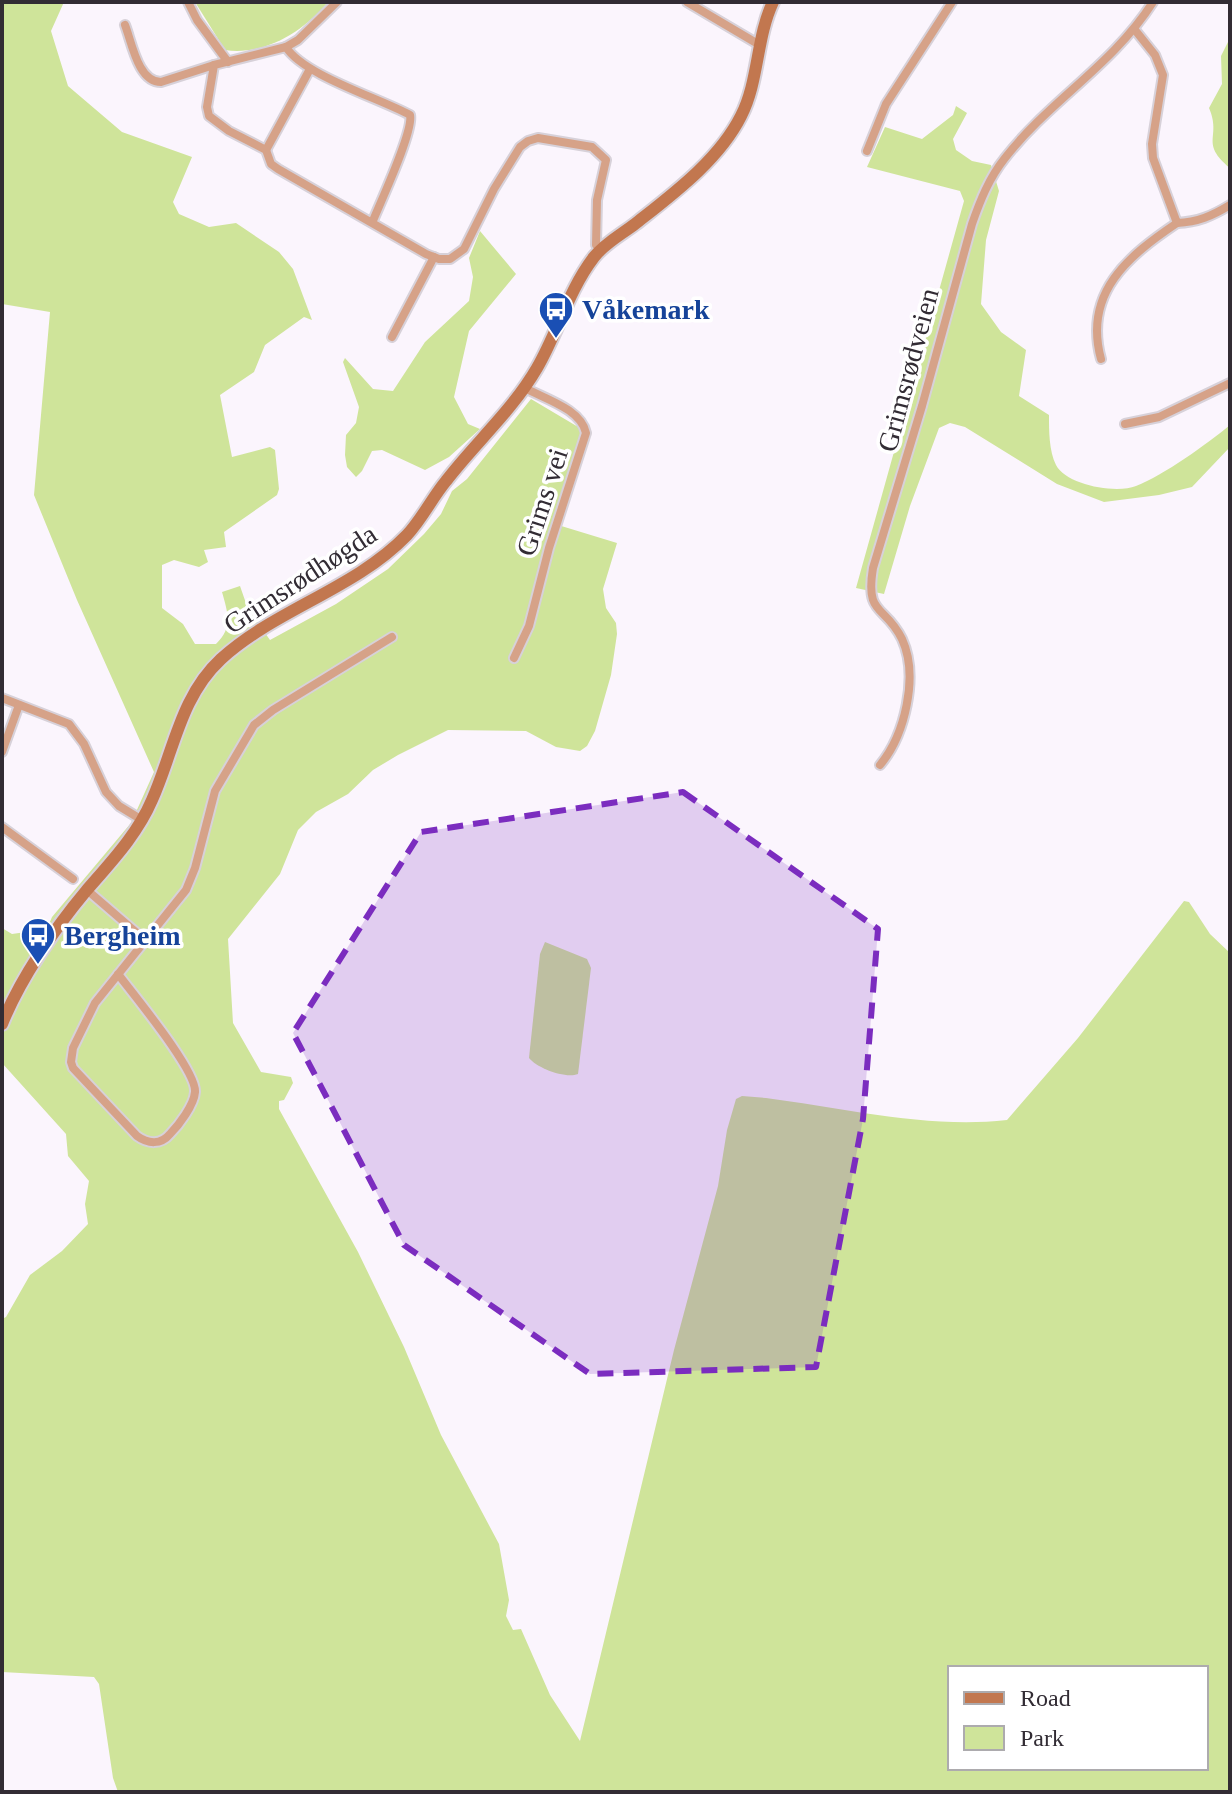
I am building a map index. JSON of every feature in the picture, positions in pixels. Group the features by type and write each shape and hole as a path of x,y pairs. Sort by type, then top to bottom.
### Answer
{"main road":[{"name":"Grimsrødhøgda","path":"2,1024 29,973 87,890 142,820 185,709 198,686 217,662 259,632 392,549 411,531 445,481 525,388 540,363 569,295 601,250 661,203 720,147 734,128 746,106 758,44 773,2"}],"street":[{"path":"188,2 197,20 228,62"},
{"path":"125,25 145,75 154,82 286,47 337,2"},
{"path":"687,2 758,44"},
{"path":"867,151 886,104 952,2"},
{"name":"Grimsrødveien","path":"880,765 894,746 901,728 909,676 902,639 871,599 870,587 982,196 1005,157 1037,122 1100,68 1135,30 1153,2"},
{"path":"1135,30 1155,55 1163,75 1152,144 1153,158 1177,223"},
{"path":"286,47 310,69 412,118 407,138 372,223"},
{"path":"214,65 207,107 209,116 229,131 266,150 271,164 278,169 434,257 450,259 460,254 520,147 538,138 592,147 604,156 607,165 595,216 596,245 601,250"},
{"path":"266,150 310,69"},
{"path":"1101,359 1096,331 1111,280 1138,250 1177,223 1193,223 1230,205"},
{"path":"392,337 434,257"},
{"path":"1125,424 1159,417 1230,383"},
{"name":"Grims vei","path":"514,658 529,626 549,548 586,433 575,415 525,388"},
{"path":"118,974 182,1061 194,1083 193,1098 188,1108 171,1133 156,1142 146,1142 137,1136 71,1062 73,1048 86,1020 118,974 188,886 215,791 254,725 273,710 392,637"},
{"path":"2,698 69,724 84,744 106,792 119,806 142,820"},
{"path":"2,752 19,705"},
{"path":"2,827 73,879"},
{"path":"87,890 145,940"}],"highlighted area":[{"path":"683,792 878,929 863,1119 816,1367 590,1374 404,1245 293,1033 421,832"}],"green space":[{"path":"2,2 64,2 51,31 68,86 122,132 192,157 173,202 179,214 209,227 236,223 279,252 293,269 312,320 304,317 265,345 254,372 220,395 232,457 270,447 275,450 279,489 277,495 224,532 226,547 204,550 208,562 199,567 174,560 162,565 162,608 183,624 195,644 216,644 225,632 227,613 222,592 240,586 248,609 270,640 336,604 388,569 441,514 452,491 467,479 531,399 590,434 558,525 617,543 603,589 606,608 616,623 611,675 595,731 587,746 580,751 556,747 526,731 448,730 398,755 373,770 348,794 316,812 298,830 280,874 228,939 233,1023 261,1072 291,1077 293,1083 284,1100 279,1101 279,1109 358,1252 404,1347 441,1435 499,1544 509,1600 506,1616 513,1630 521,1629 550,1695 580,1741 674,1350 718,1186 727,1130 736,1099 742,1096 766,1098 916,1120 1007,1120 1078,1038 1184,901 1189,902 1210,934 1230,953 1230,1792 118,1792 113,1778 99,1684 94,1677 2,1672 2,1319 30,1275 62,1251 88,1224 85,1204 89,1181 68,1156 66,1134 2,1063 2,928 12,934 47,929 52,917 131,823 154,772 34,495 50,312 2,304"},
{"path":"195,2 328,2 295,32 269,45 240,51 225,50"},
{"path":"1230,38 1230,168 1215,152 1209,108 1222,84 1221,56"},
{"path":"956,106 967,113 953,139 956,150 972,161 991,165 999,191 986,240 981,304 1001,332 1026,350 1019,396 1049,415 1052,454 1061,472 1092,486 1127,488 1172,467 1230,425 1230,447 1192,487 1104,502 1057,484 965,427 950,423 939,428 910,506 884,594 856,588 964,201 960,191 867,167 885,127 922,139 953,115"},
{"path":"480,231 516,274 469,331 454,397 468,424 480,429 449,457 425,470 382,450 372,451 356,477 347,467 345,455 346,435 356,423 359,407 343,362 345,358 373,389 393,391 425,342 469,301 473,277 469,258"},
{"path":"545,942 587,959 591,968 578,1074 552,1072 529,1058 540,954"}],"place":[{"name":"Våkemark","path":"556,340"},
{"name":"Bergheim","path":"38,966"}]}
